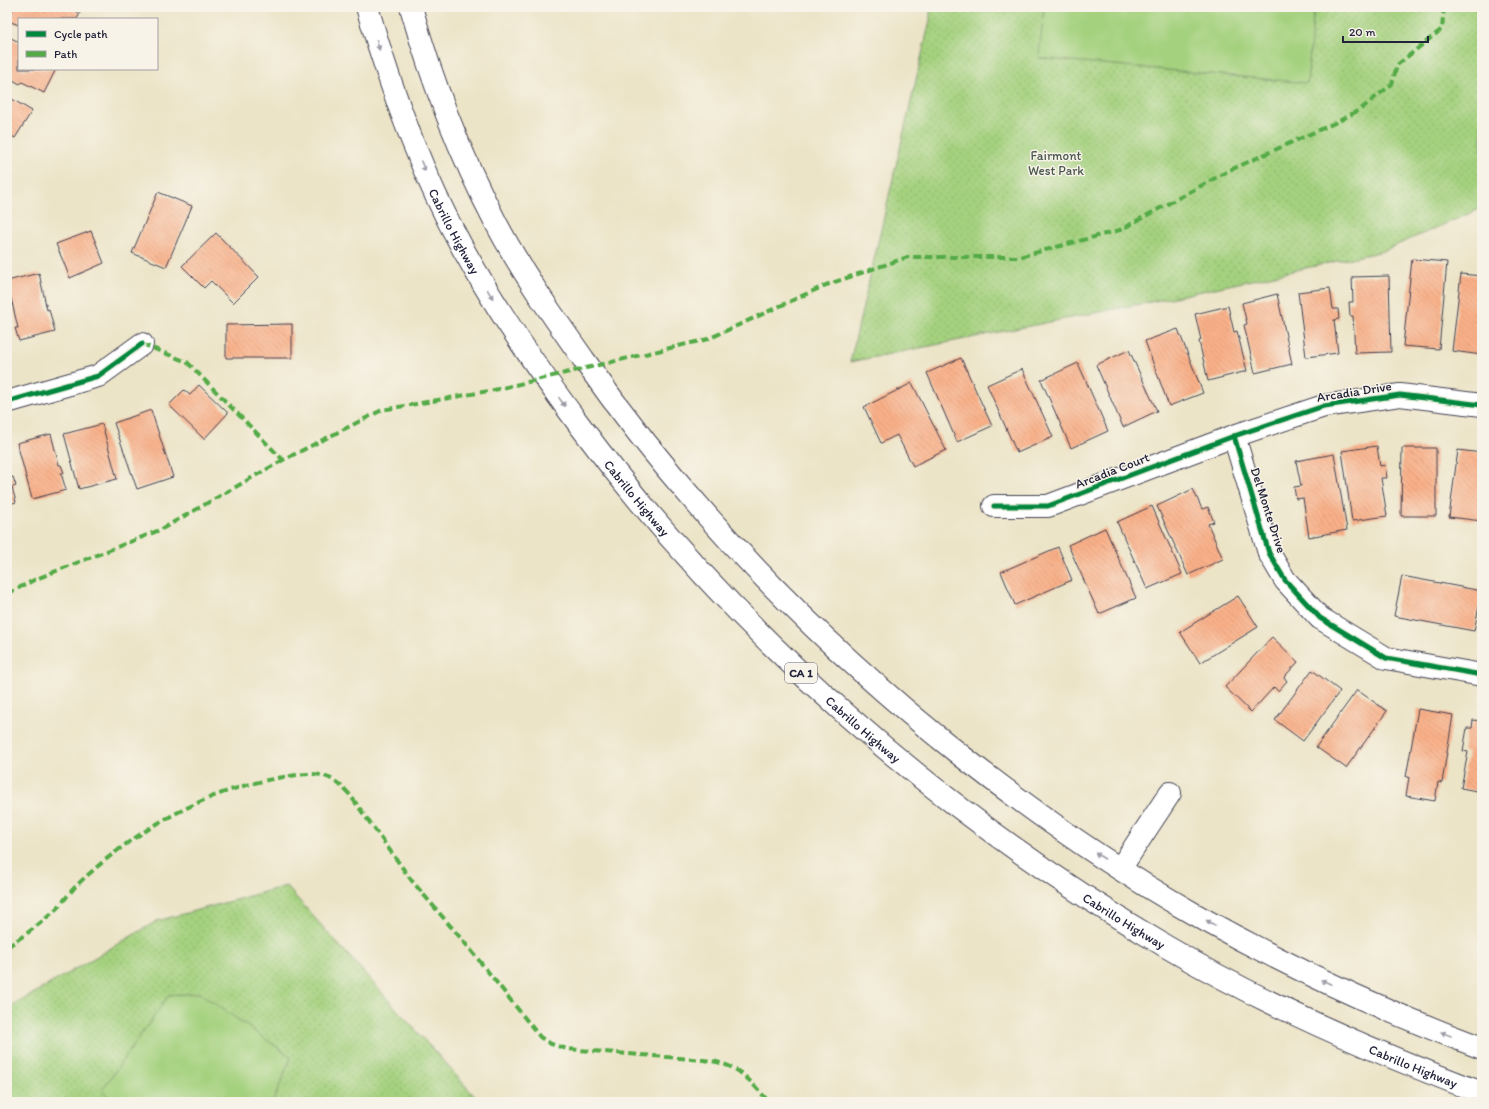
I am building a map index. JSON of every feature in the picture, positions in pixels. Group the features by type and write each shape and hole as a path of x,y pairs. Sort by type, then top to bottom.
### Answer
{"main road":[{"name":"Cabrillo Highway","path":"367,7 383,63 405,125 432,187 461,246 492,298 534,363 610,466 684,554 774,647 867,732 947,798 1024,855 1118,918 1171,949 1262,998 1344,1037 1482,1093"},
{"path":"411,7 423,50 444,110 470,169 498,226 570,341 635,430 674,479 756,570 847,659 894,700 990,778 1037,813 1120,869 1192,912 1274,958 1361,999 1482,1048"},
{"path":"7,402 98,376 142,344"},
{"name":"Arcadia Drive","path":"1234,436 1324,406 1400,395 1482,405"},
{"name":"Arcadia Court","path":"994,506 1048,506 1234,436"},
{"name":"Del Monte Drive","path":"1234,436 1269,553 1285,580 1320,618 1386,658 1482,675"},
{"path":"1120,869 1170,793"}],"green space":[{"name":"Fairmont West Park","path":"930,7 1482,7 1482,208 1383,251 1170,298 850,362 930,20"},
{"path":"1044,7 1314,7 1307,83 1039,58"},
{"path":"286,886 480,1102 7,1102 7,1009 157,921"},
{"path":"200,993 291,1057 273,1102 114,1102 102,1090 169,995"}],"building":[{"path":"14,7 66,7 80,13 78,18 18,18 18,25 8,21"},
{"path":"7,36 18,42 18,70 56,70 44,93 22,82 20,84 7,77"},
{"path":"7,96 32,111 15,138 7,133"},
{"path":"158,192 192,206 166,267 132,253"},
{"path":"91,231 104,263 70,278 56,244"},
{"path":"216,233 259,277 233,303 211,281 204,288 182,266"},
{"path":"1412,259 1447,262 1439,349 1403,346"},
{"path":"39,273 47,310 49,309 55,332 19,341 15,328 18,328 7,281"},
{"path":"1461,274 1482,276 1482,355 1452,351"},
{"path":"1389,276 1391,352 1355,353 1353,316 1350,316 1349,302 1353,302 1352,277"},
{"path":"1330,288 1333,309 1338,309 1339,319 1334,320 1338,353 1306,357 1298,292"},
{"path":"1277,294 1292,364 1255,373 1244,325 1247,324 1242,303"},
{"path":"1228,306 1234,332 1237,331 1247,371 1208,381 1199,341 1201,340 1195,314"},
{"path":"292,324 292,358 226,358 226,325"},
{"path":"1178,329 1203,393 1169,406 1145,341"},
{"path":"1129,350 1157,411 1123,427 1096,365"},
{"path":"961,358 992,426 957,442 927,373"},
{"path":"1078,363 1108,431 1071,448 1041,380"},
{"path":"1022,369 1053,437 1017,453 987,385"},
{"path":"912,383 946,450 913,466 897,435 881,443 864,407"},
{"path":"199,385 228,413 204,439 169,405 184,390 190,395"},
{"path":"151,410 173,477 137,489 114,423"},
{"path":"102,424 117,479 79,489 64,434"},
{"path":"51,434 59,465 61,465 64,473 61,473 66,490 32,499 17,443"},
{"path":"1377,446 1380,466 1385,465 1387,478 1381,478 1387,516 1352,521 1342,451"},
{"path":"1402,448 1436,448 1436,516 1401,516"},
{"path":"1458,450 1482,453 1482,521 1449,517"},
{"path":"1334,454 1347,530 1309,537 1303,498 1296,499 1294,487 1301,486 1296,461"},
{"path":"7,471 9,477 13,477 16,486 12,487 16,502 7,505"},
{"path":"1193,489 1202,509 1208,507 1214,522 1208,524 1223,559 1188,575 1157,506"},
{"path":"1152,506 1182,574 1147,589 1117,522"},
{"path":"1105,528 1136,598 1099,614 1068,545"},
{"path":"1058,547 1072,580 1015,605 1001,572"},
{"path":"1402,576 1482,591 1474,631 1394,616"},
{"path":"1238,596 1258,627 1200,663 1180,632"},
{"path":"1272,637 1298,662 1284,677 1287,681 1278,691 1274,687 1251,712 1225,687"},
{"path":"1312,670 1340,691 1303,741 1275,720"},
{"path":"1357,690 1387,711 1346,768 1316,747"},
{"path":"1418,709 1453,715 1442,783 1438,782 1435,801 1406,796 1409,777 1406,777"},
{"path":"1473,720 1482,721 1482,792 1461,788 1468,752 1463,751 1467,728 1472,728"}],"marked path":[{"path":"142,344 187,362 283,460 382,410 494,390 708,339 826,285 908,257 1019,257 1120,230 1228,171 1339,121 1361,109 1392,84 1397,65 1442,29 1444,7"},
{"path":"7,594 36,579 160,530 283,460"},
{"path":"7,947 45,919 60,905 77,885 98,866 145,831 170,816 223,793 250,784 289,776 317,774 333,780 342,786 350,795 412,881 470,949 540,1037 551,1044 567,1049 704,1060 721,1063 739,1071 769,1102"}],"cycle path":[{"path":"7,402 98,376 142,344"},
{"path":"994,506 1048,506 1234,436 1324,406 1400,395 1482,405"},
{"path":"1234,436 1269,553 1285,580 1320,618 1386,658 1482,675"}]}
